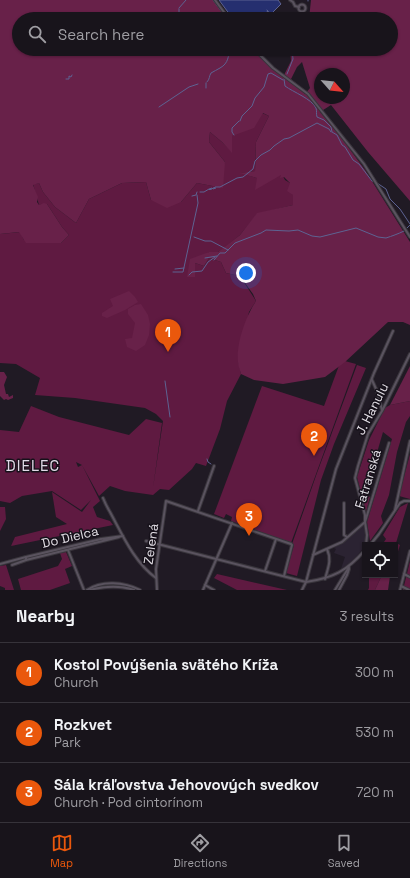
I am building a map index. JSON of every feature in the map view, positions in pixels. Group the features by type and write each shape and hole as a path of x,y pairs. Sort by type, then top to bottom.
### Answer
{"street":[{"path":"215,0 224,12"},
{"path":"290,0 295,6 299,7"},
{"path":"261,56 273,68 308,94 351,147 378,185 410,237"},
{"path":"302,590 306,582 336,468 394,331"},
{"name":"J. Hanulu","path":"364,522 365,515 357,488 356,472 368,434 382,411 410,354"},
{"path":"372,380 377,391 382,411"},
{"path":"395,510 410,441"},
{"name":"Fatranská","path":"366,542 367,535 364,522 389,443"},
{"path":"214,466 198,511 292,545 284,576"},
{"name":"Do Dielca","path":"103,498 123,536 142,564 156,578"},
{"path":"372,542 404,500 410,501"},
{"name":"Zelená","path":"157,590 156,578 166,501 198,511"},
{"path":"344,503 344,534 347,537"},
{"path":"313,555 337,544 364,522"},
{"path":"203,590 232,523"},
{"name":"Do Dielca","path":"0,564 68,550 123,536"},
{"name":"Do Dielca","path":"12,565 67,546 119,537"},
{"path":"266,571 276,539"},
{"path":"146,541 306,582 326,579 340,573 354,563 362,554"},
{"path":"326,579 330,562 327,549"},
{"path":"68,550 86,590 96,586 113,583 131,586 140,590"},
{"path":"400,590 410,551"},
{"path":"335,590 350,566"},
{"path":"339,590 350,566"},
{"path":"404,574 410,577"},
{"path":"205,585 214,590"},
{"path":"90,590 114,586 121,586 134,590"},
{"path":"401,586 408,590"}],"shaded area":[{"path":"0,0 214,0 222,12 12,12 12,56 260,56 305,94 310,88 302,62 297,67 291,79 305,91 284,75 291,61 291,56 398,56 398,12 310,12 311,0 410,0 410,201 368,152 331,105 320,112 365,170 410,242 410,325 403,322 388,322 345,362 325,377 283,384 254,380 241,374 238,364 240,338 245,322 256,301 253,294 240,276 226,273 221,262 209,258 204,266 195,263 195,277 187,277 190,259 209,252 218,252 240,235 257,213 293,205 293,195 287,191 290,183 284,177 280,178 281,175 255,190 257,178 239,173 255,171 256,142 269,116 263,113 254,128 232,136 232,153 210,132 209,142 225,162 223,188 197,183 181,202 167,208 151,200 146,182 122,183 89,199 76,223 55,207 43,192 39,183 33,185 38,197 37,202 39,205 44,203 47,204 69,235 61,243 26,243 19,232 0,234"},
{"path":"219,0 278,0 281,4 273,12 228,12"},
{"path":"262,113 269,116 256,142 255,171 241,173 257,178 257,183 282,174 285,180 290,183 293,195 293,205 257,214 240,235 224,248 218,252 209,252 195,263 204,266 209,258 221,262 226,273 240,276 256,301 249,312 238,361 241,374 227,401 220,429 206,466 196,463 192,469 169,490 160,489 153,495 125,491 110,486 99,496 82,465 100,501 93,507 97,517 110,521 113,525 11,546 15,537 67,524 56,517 52,492 82,512 91,500 81,510 52,491 22,496 10,503 0,501 0,430 19,432 31,406 59,417 129,435 146,419 162,423 153,488 163,421 156,414 145,408 75,398 35,395 40,378 16,364 0,363 0,234 20,232 24,240 61,243 69,235 47,204 39,205 33,184 39,183 43,192 55,207 76,223 89,199 122,183 146,182 151,200 181,202 197,183 213,186 225,162 209,142 210,132 232,152 232,136","holes":["76,462 82,465 78,467"]},
{"path":"129,291 138,302 107,318 102,316 102,313 113,306 110,299"},
{"path":"141,304 148,315 150,324 149,335 145,345 136,351 127,347 125,339 132,338 135,323 128,314 128,309 135,305"},
{"path":"341,360 356,364 291,543 231,521 232,517 226,514 224,518 214,514 262,386 324,406"},
{"path":"357,365 366,368 334,444 321,480 297,576 286,573 294,545 292,544"},
{"path":"410,366 410,401 390,405"},
{"path":"0,372 4,372 7,377 4,385 6,394 8,394 9,397 13,395 13,398 8,400 4,400 0,396"},
{"path":"410,401 410,416 406,422 397,452 389,495 381,516 383,523 370,541 367,522 392,439 383,432 365,494 370,497 366,512 357,477 369,440 385,408 390,405"},
{"path":"410,454 410,499 399,496"},
{"path":"408,503 396,542 384,542 386,539 383,535 400,507"},
{"name":"DIELEC","path":"0,507 5,507 6,519 0,531"},
{"path":"364,525 366,537 365,542 362,542 362,550 353,561 341,569 345,557 334,553 336,549 334,548"},
{"path":"66,552 72,566 65,569 70,583 50,590 21,590 18,579 58,566 62,559 60,553"},
{"path":"410,561 410,590 403,590"},
{"path":"6,565 14,590 5,590 5,588 0,586 0,566"},
{"path":"217,574 287,590 237,590 214,578"},
{"path":"369,578 381,578 375,590 368,590"},
{"path":"381,578 390,578 388,590 375,590"}],"waterway":[{"path":"179,8 186,0"},
{"path":"213,0 222,12"},
{"path":"207,82 211,73 223,66 229,56"},
{"path":"287,74 293,56"},
{"path":"240,121 242,116 252,106 255,98 264,87 268,74 271,73 283,80"},
{"path":"66,79 69,79 69,76 71,77 72,75"},
{"path":"284,79 285,86 314,105 317,117 324,120 331,127 332,132 337,135 353,160 359,164 372,181 375,182"},
{"path":"206,83 206,88"},
{"path":"159,107 189,87 198,84"},
{"path":"234,135 232,128 239,121"},
{"path":"200,192 210,190 210,188 211,190 211,188 214,189 214,187 215,189 215,187 220,187 237,178 243,177 253,169 255,161 261,155 284,139 289,138 317,123 329,129 331,132"},
{"path":"377,183 386,189 390,199 400,209 410,224"},
{"path":"192,196 196,195 197,192"},
{"path":"173,272 183,272 198,203 197,195"},
{"path":"407,228 410,225"},
{"path":"214,260 220,253 225,253 235,243 266,230 298,230 312,236 320,237 356,228 378,237 386,238 404,231"},
{"path":"194,237 205,241 211,241 228,250"},
{"path":"205,258 217,256"},
{"path":"189,275 192,272 202,271 208,262 215,257"},
{"path":"175,269 184,268"},
{"path":"165,381 170,417"},
{"path":"207,459 211,464"}],"place":[{"name":"Kostol Povýšenia svätého Kríža","path":"168,352"},
{"name":"Rozkvet","path":"314,456"},
{"name":"Sála kráľovstva Jehovových svedkov","path":"249,536"}],"district":[{"name":"DIELEC","path":"33,465"}]}
